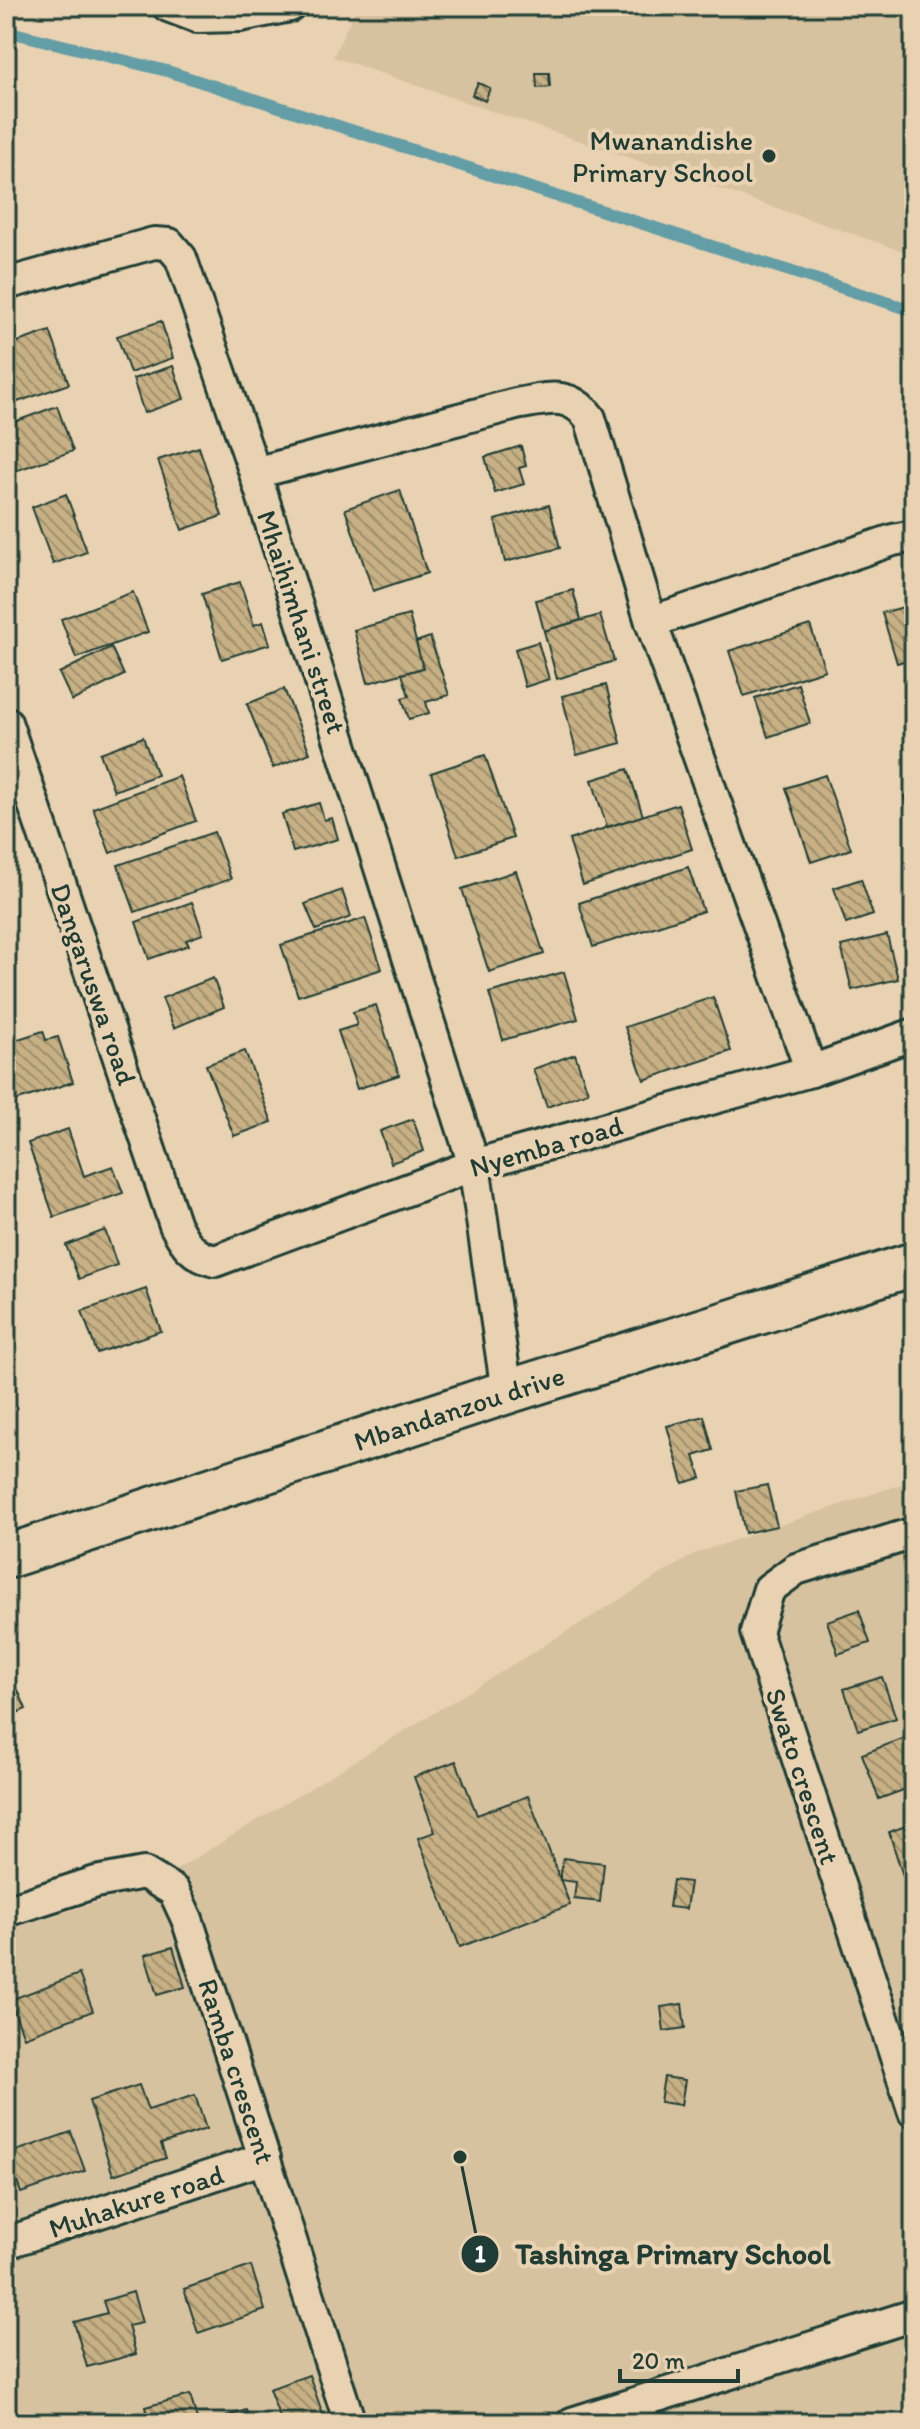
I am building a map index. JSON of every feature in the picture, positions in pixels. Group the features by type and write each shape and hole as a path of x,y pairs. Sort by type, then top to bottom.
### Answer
{"street":[{"path":"168,6 197,17 240,16 290,6"},
{"name":"Mhaihimhani street","path":"6,284 154,243 169,244 181,258 255,473 474,1165 507,1392"},
{"path":"255,473 516,404 558,398 579,404 590,418 651,622 811,1071"},
{"path":"651,622 893,540 914,536"},
{"name":"Dangaruswa road","path":"6,722 175,1225 186,1245"},
{"name":"Nyemba road","path":"186,1245 200,1258 215,1261 474,1165 811,1071 914,1034"},
{"name":"Mbandanzou drive","path":"6,1557 507,1392 914,1264"},
{"name":"Swato crescent","path":"914,1533 796,1569 769,1589 756,1632 914,2112"},
{"name":"Ramba crescent","path":"6,1911 96,1882 144,1873 174,1891 187,1919 350,2423"},
{"name":"Muhakure road","path":"6,2243 265,2158"},
{"path":"572,2423 914,2315"}],"shaded area":[{"name":"Mwanandishe Primary School","path":"357,6 914,6 914,255 333,57"},
{"path":"914,1480 914,2423 6,2423 6,1930 148,1887 696,1553"}],"building":[{"path":"536,73 549,73 550,87 537,88"},
{"path":"478,83 490,88 485,101 472,95"},
{"path":"161,321 173,358 130,373 117,336"},
{"path":"50,331 69,384 6,406 6,346"},
{"path":"173,366 184,399 144,413 133,379"},
{"path":"57,406 73,451 6,474 6,425"},
{"path":"521,446 526,466 519,468 524,484 495,493 485,457"},
{"path":"199,447 222,516 182,530 158,460"},
{"path":"400,490 427,573 373,591 345,509"},
{"path":"66,494 87,552 53,564 32,507"},
{"path":"549,505 560,548 505,562 495,520"},
{"path":"240,582 254,625 263,622 270,644 222,659 202,594"},
{"path":"573,590 581,620 544,631 536,600"},
{"path":"133,592 148,632 76,658 61,619"},
{"path":"914,604 914,658 897,663 882,613"},
{"path":"409,615 423,668 368,683 354,630"},
{"path":"600,615 614,661 557,679 544,631"},
{"path":"810,625 825,670 744,696 729,651"},
{"path":"430,637 449,695 426,702 429,713 409,719 402,698 409,696 402,674 423,668 416,642"},
{"path":"538,642 549,679 525,687 515,649"},
{"path":"111,647 124,675 72,701 59,673"},
{"path":"798,684 810,723 768,737 755,698"},
{"path":"606,685 621,743 577,755 562,696"},
{"path":"284,689 310,753 273,768 247,704"},
{"path":"143,737 157,775 114,791 100,753"},
{"path":"485,755 513,838 458,856 431,773"},
{"path":"628,769 643,816 607,827 592,780"},
{"path":"825,775 851,849 811,862 786,788"},
{"path":"179,776 196,821 110,853 93,808"},
{"path":"914,793 914,827 904,796"},
{"path":"319,803 324,820 332,818 338,839 293,852 282,814"},
{"path":"678,804 692,849 583,885 569,840"},
{"path":"214,832 231,879 135,912 118,865"},
{"path":"688,867 703,911 593,947 579,903"},
{"path":"516,871 544,954 489,972 462,889"},
{"path":"861,879 873,915 846,924 834,888"},
{"path":"342,890 351,917 316,930 305,904"},
{"path":"192,902 203,934 186,940 189,945 149,959 136,922"},
{"path":"365,918 382,969 298,996 281,945"},
{"path":"887,935 898,979 852,990 841,946"},
{"path":"564,972 578,1019 503,1040 489,993"},
{"path":"213,978 224,1007 174,1028 162,998"},
{"path":"713,997 731,1051 644,1080 625,1027"},
{"path":"376,1005 399,1075 357,1089 338,1031 357,1025 353,1012"},
{"path":"43,1031 46,1040 58,1037 73,1082 6,1104 6,1043"},
{"path":"245,1051 272,1122 234,1136 206,1065"},
{"path":"575,1054 588,1092 547,1107 533,1069"},
{"path":"413,1119 424,1151 391,1163 380,1131"},
{"path":"68,1129 84,1176 113,1166 123,1193 54,1217 28,1143"},
{"path":"105,1230 117,1265 79,1279 66,1245"},
{"path":"6,1270 17,1300 6,1304"},
{"path":"146,1289 161,1331 97,1353 82,1311"},
{"path":"704,1416 713,1450 694,1456 701,1478 683,1483 667,1426"},
{"path":"767,1485 777,1526 745,1533 736,1491"},
{"path":"859,1610 870,1643 838,1654 827,1621"},
{"path":"882,1677 896,1718 858,1730 844,1689"},
{"path":"18,1690 26,1709 6,1718 6,1695"},
{"path":"905,1738 914,1761 914,1786 879,1799 862,1754"},
{"path":"456,1761 477,1815 528,1796 570,1905 460,1947 418,1838 435,1832 414,1777"},
{"path":"914,1823 914,1884 913,1880 904,1879 889,1832"},
{"path":"563,1858 604,1863 600,1902 574,1899 576,1882 560,1880"},
{"path":"673,1880 690,1882 686,1909 669,1907"},
{"path":"173,1947 185,1987 157,1995 145,1955"},
{"path":"79,1974 93,2011 24,2037 10,2000"},
{"path":"682,2004 685,2028 664,2031 661,2007"},
{"path":"664,2077 685,2080 681,2105 660,2102"},
{"path":"139,2085 148,2110 195,2095 206,2129 161,2144 166,2158 113,2175 89,2101"},
{"path":"71,2132 85,2171 21,2193 7,2154"},
{"path":"251,2266 265,2310 198,2333 184,2289"},
{"path":"133,2292 142,2323 128,2326 136,2354 87,2367 74,2322 107,2313 103,2301"},
{"path":"309,2375 326,2423 282,2423 269,2389"},
{"path":"190,2395 198,2423 149,2423 145,2407"},
{"path":"246,2410 250,2423 208,2423"}],"waterway":[{"path":"6,31 167,71 914,311"}],"place":[{"name":"Mwanandishe Primary School","path":"769,156"},
{"name":"Tashinga Primary School","path":"460,2157"}]}
